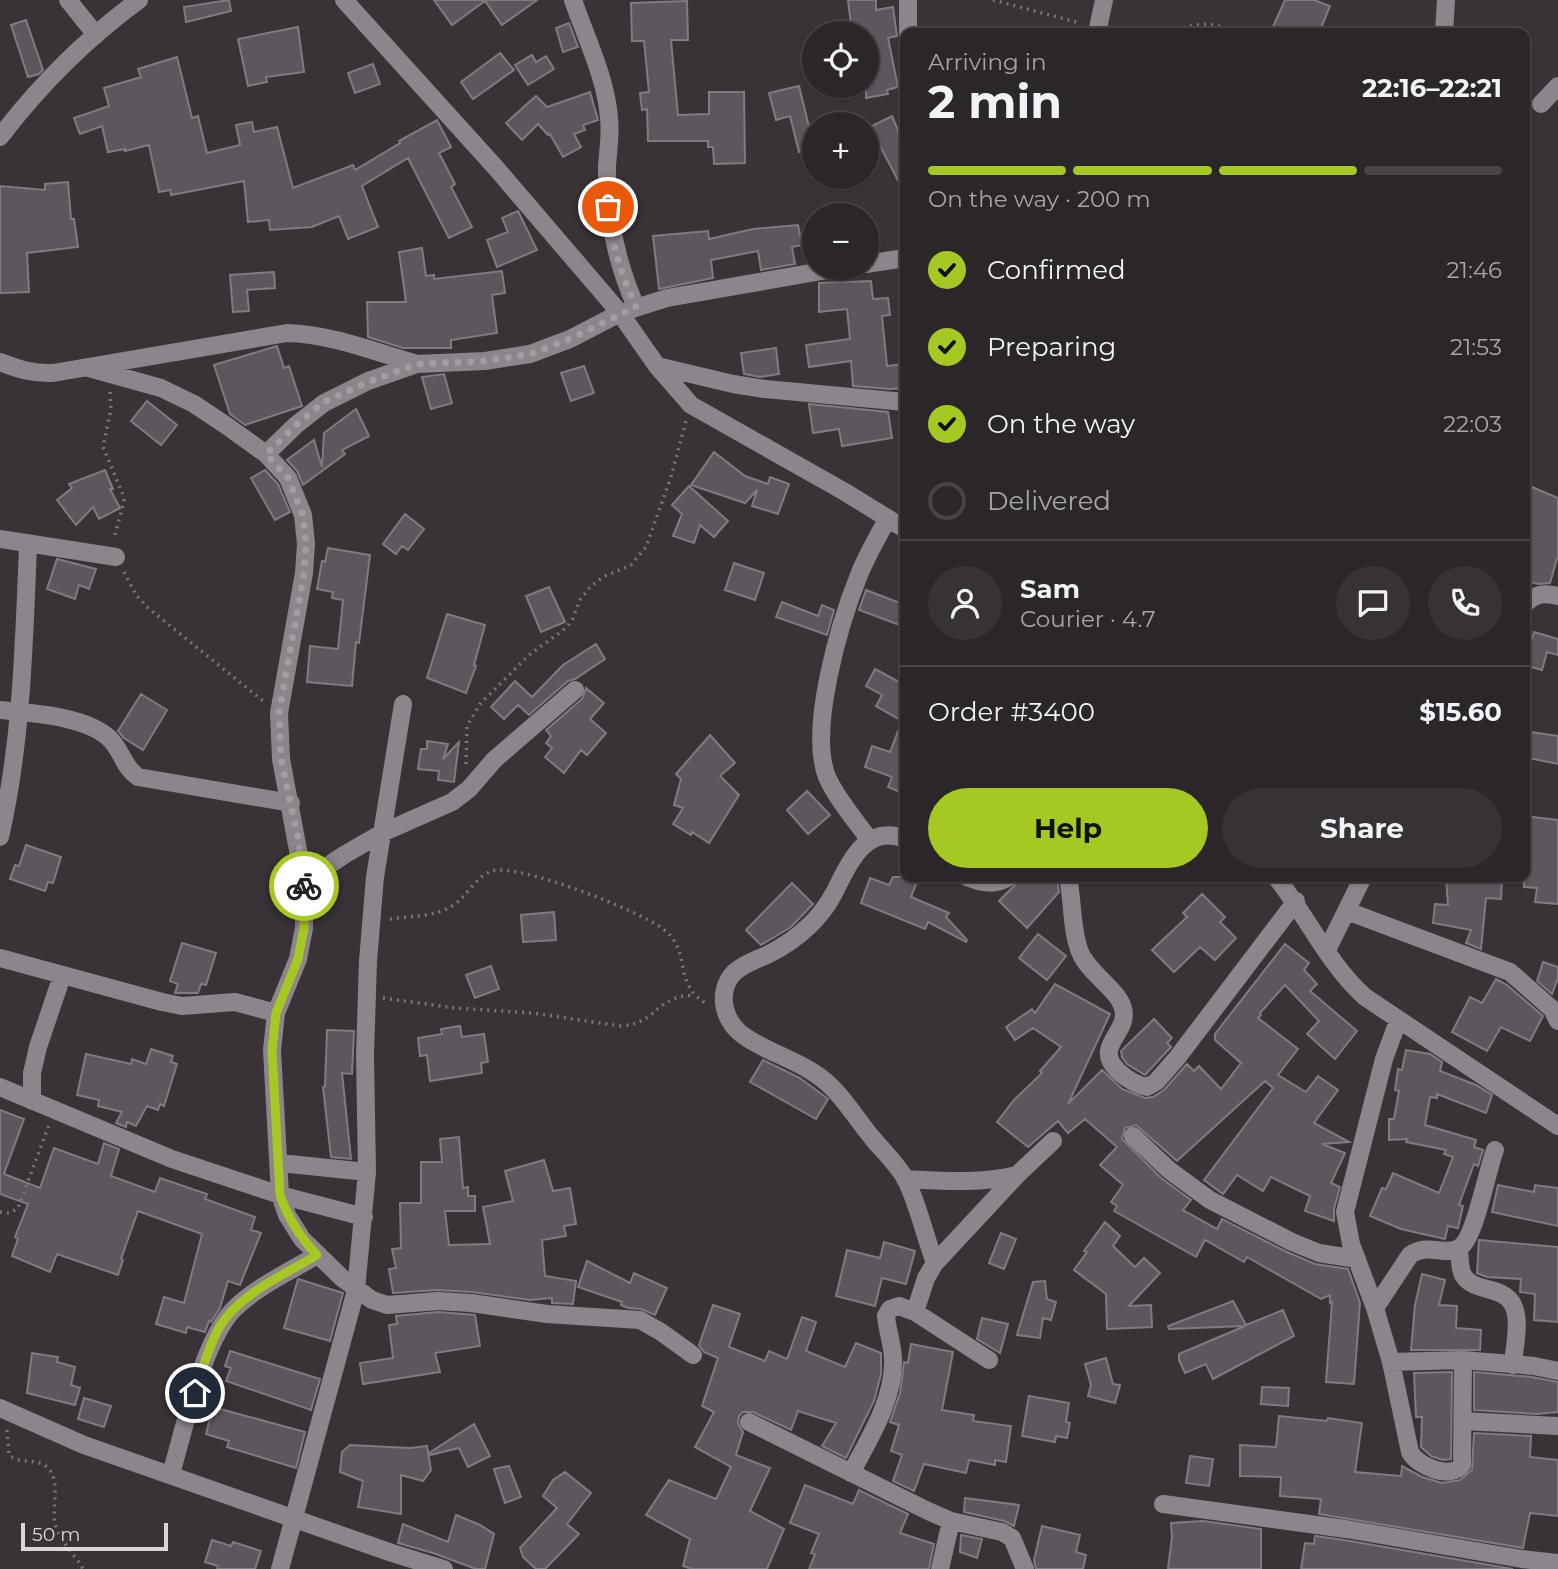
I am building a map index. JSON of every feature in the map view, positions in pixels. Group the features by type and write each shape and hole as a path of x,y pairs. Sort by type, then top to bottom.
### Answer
{"street":[{"path":"68,0 96,35"},
{"path":"0,137 19,111 96,35 139,0"},
{"path":"344,0 628,310 657,366 691,405 900,526"},
{"path":"573,0 603,84 609,116 609,221 628,310"},
{"path":"908,0 908,28"},
{"path":"1098,28 1104,0"},
{"path":"1444,28 1446,0"},
{"path":"1541,104 1558,86"},
{"path":"879,262 900,259"},
{"path":"266,454 324,402 417,364 485,361 530,354 570,339 628,310 700,290 802,274"},
{"path":"0,362 38,373 98,370 287,333 336,340 417,364"},
{"path":"657,366 765,389 900,402"},
{"path":"98,370 161,388 194,404 266,454 288,478 303,515 306,544 304,573 279,713 281,759 304,883 304,928 298,959 276,1013 272,1050 280,1195 287,1215 302,1239 317,1255 356,1290 372,1300 387,1305 460,1302 547,1314 640,1320 693,1355"},
{"path":"869,839 827,777 821,744 824,707 844,614 859,573 888,518"},
{"path":"0,539 116,557"},
{"path":"0,837 10,795 19,712 28,545"},
{"path":"1530,600 1535,595 1548,593 1558,596"},
{"path":"304,883 382,833 452,802 469,789 494,760 575,690"},
{"path":"280,1569 356,1290 367,1172 364,1113 366,996 375,877 403,704"},
{"path":"0,710 78,722 100,730 117,746 125,765 138,777 291,803"},
{"path":"900,838 886,835 869,839 856,853 827,906 810,926 790,941 746,964 730,977 723,994 726,1016 740,1032 816,1073 832,1087 905,1179 935,1263"},
{"path":"982,882 1001,882"},
{"path":"1069,882 1080,952 1089,968 1121,1003 1124,1011 1124,1020 1108,1052 1110,1060 1124,1076 1137,1085 1147,1087 1156,1082 1177,1058 1296,901"},
{"path":"1280,882 1296,901 1350,983 1398,1021 1558,1126"},
{"path":"1327,950 1361,882"},
{"path":"1347,911 1510,972 1556,1014"},
{"path":"0,958 183,1006 235,1002 276,1013"},
{"path":"33,1101 32,1073 38,1047 62,976"},
{"path":"1398,1021 1384,1059 1345,1212 1351,1244 1375,1308 1391,1362 1403,1425 1414,1460 1430,1468 1451,1471 1462,1465 1463,1360"},
{"path":"0,1087 172,1159 280,1195 364,1217"},
{"path":"1133,1136 1169,1170 1210,1200 1292,1242 1320,1253 1357,1259"},
{"path":"915,1312 935,1263 1017,1175 1053,1141"},
{"path":"1375,1308 1410,1255 1418,1250 1431,1248 1449,1251 1459,1248 1466,1241 1477,1213 1494,1150"},
{"path":"279,1163 367,1172"},
{"path":"905,1179 979,1181 1017,1175"},
{"path":"1459,1248 1461,1268 1467,1280 1509,1297 1514,1306 1516,1316 1513,1365"},
{"path":"171,1474 203,1367 221,1325 250,1295 317,1255"},
{"path":"851,1473 886,1401 892,1379 893,1357 886,1316 890,1309 899,1306 915,1312 989,1360"},
{"path":"1391,1362 1463,1360 1558,1371"},
{"path":"3,1409 84,1445 444,1569"},
{"path":"1463,1421 1558,1426"},
{"path":"749,1422 951,1521 1002,1532 1012,1538 1026,1569"},
{"path":"1163,1504 1558,1563"},
{"path":"940,1569 951,1521"}],"path":[{"path":"993,0 1098,28"},
{"path":"1183,28 1203,23 1226,28"},
{"path":"98,370 111,409 103,447 124,501 113,542 116,557 136,595 147,607 279,713"},
{"path":"469,789 466,736 472,716 516,667 566,628 590,587 603,577 631,565 646,547 671,477 691,405"},
{"path":"372,922 451,908 481,878 492,871 506,870 607,901 663,929 677,943 685,981 692,995 726,1016"},
{"path":"366,996 533,1013 621,1026 635,1025 669,1002 692,995"},
{"path":"0,1212 10,1213 18,1208 54,1110"},
{"path":"3,1409 9,1455 14,1460 39,1462 52,1474 58,1535 83,1569"}],"building":[{"path":"229,0 231,11 186,22 184,7"},
{"path":"434,0 537,0 502,25 485,1 452,25"},
{"path":"848,0 876,0 876,10 893,7 897,36 888,38 898,87 887,90 888,94 879,96 879,21 851,21"},
{"path":"1285,0 1314,0 1330,6 1321,28 1272,28"},
{"path":"687,1 688,40 671,40 678,115 709,114 709,92 744,92 745,163 714,164 713,147 708,147 708,141 648,141 647,109 642,110 640,93 649,92 644,41 632,41 631,3"},
{"path":"26,20 43,70 28,77 11,25"},
{"path":"569,23 578,47 563,52 556,28"},
{"path":"298,27 304,72 266,77 267,82 248,86 238,39"},
{"path":"500,53 514,70 473,99 461,82"},
{"path":"532,55 536,62 546,56 554,69 528,85 515,65"},
{"path":"177,57 192,118 198,116 207,153 240,145 236,125 252,122 254,132 277,127 293,188 353,165 355,170 437,120 451,147 439,153 455,184 451,187 472,227 449,238 408,158 362,186 378,227 348,239 339,216 312,227 270,230 269,220 248,222 244,181 171,195 170,190 159,192 149,145 108,152 102,126 80,134 74,118 109,106 104,88 141,77 138,69"},
{"path":"373,64 380,84 355,93 348,73"},
{"path":"799,86 805,112 802,112 802,151 799,152 790,116 776,120 769,93"},
{"path":"590,92 598,120 583,125 585,130 574,134 581,147 563,157 550,134 538,124 522,140 506,123 536,96 547,107"},
{"path":"892,116 898,130 900,184 879,144 879,122"},
{"path":"68,182 71,219 74,219 78,247 27,253 29,292 0,293 0,186 45,190 45,184"},
{"path":"518,211 537,250 497,267 487,240 508,232 502,218"},
{"path":"798,225 802,245 792,247 795,264 761,270 758,251 711,260 713,278 659,289 653,236 708,231 709,239 753,229"},
{"path":"422,248 426,276 434,275 434,279 502,271 505,293 492,295 497,333 451,340 451,348 403,348 368,337 367,302 406,302 399,252"},
{"path":"274,272 275,288 247,290 249,311 233,312 230,275"},
{"path":"871,281 873,299 888,298 890,315 882,316 887,366 900,364 900,388 853,386 851,361 809,367 806,345 850,339 847,309 819,312 819,283"},
{"path":"277,346 284,368 289,366 302,406 245,425 230,414 214,365"},
{"path":"776,348 779,374 760,377 744,374 741,353"},
{"path":"584,366 594,393 571,401 561,373"},
{"path":"444,374 452,403 431,409 422,377"},
{"path":"147,401 177,425 161,445 131,421"},
{"path":"809,404 888,412 892,438 842,446 839,429 813,433"},
{"path":"356,409 369,436 342,450 345,454 303,485 297,471 287,460 314,440 322,467 324,433"},
{"path":"714,452 745,476 768,484 770,477 789,484 778,514 752,506 757,490 745,503 691,485"},
{"path":"105,470 113,489 110,489 120,508 99,519 93,507 76,525 57,500 72,488 69,484"},
{"path":"265,470 278,484 290,512 275,520 251,478"},
{"path":"689,486 728,521 714,537 700,525 694,543 673,536 682,514 672,505"},
{"path":"1532,487 1558,498 1558,555 1550,583 1530,582"},
{"path":"405,514 424,529 408,550 402,546 396,554 383,544"},
{"path":"328,548 370,555 352,686 307,682 310,646 338,649 343,600 332,598 333,592 317,589 322,561 325,562"},
{"path":"57,559 96,569 89,589 79,585 75,599 47,589"},
{"path":"734,563 764,573 755,600 725,590"},
{"path":"549,587 565,622 541,632 526,596"},
{"path":"866,590 900,603 900,625 859,610"},
{"path":"782,602 818,616 822,605 834,610 827,635 776,617"},
{"path":"447,614 485,625 474,665 476,666 466,693 427,678"},
{"path":"1534,632 1558,639 1558,655 1547,652 1542,670 1530,667 1530,645"},
{"path":"596,644 605,659 568,681 529,715 518,705 504,719 491,707 515,681 532,697 563,665"},
{"path":"875,669 900,682 900,720 876,706 882,695 866,686"},
{"path":"586,688 604,703 590,719 606,733 587,755 581,750 564,773 545,757 552,748 546,743 551,736 546,730 582,699"},
{"path":"141,694 167,710 143,750 118,731"},
{"path":"900,726 900,792 888,787 892,777 865,767 872,746 890,752"},
{"path":"1530,732 1558,736 1558,764 1530,758"},
{"path":"710,735 735,763 720,776 739,795 709,843 673,824 683,808 674,805 681,779 676,774"},
{"path":"427,741 448,744 443,759 459,742 454,782 438,780 439,771 418,769 421,749 427,749"},
{"path":"807,791 830,815 808,834 787,810"},
{"path":"1530,817 1558,820 1558,904 1535,902 1537,888 1524,887 1524,882 1530,882"},
{"path":"26,845 61,857 53,883 48,882 45,891 10,879 15,865 19,866"},
{"path":"893,877 900,877 900,882 917,882 911,897 949,913 946,917 966,942 928,922 925,929 861,903 870,878 889,885"},
{"path":"1018,882 1057,882 1059,892 1027,928 999,901"},
{"path":"1446,882 1502,882 1501,899 1486,898 1481,949 1466,943 1471,930 1433,923 1435,904 1448,905"},
{"path":"792,883 813,904 791,927 761,945 746,930"},
{"path":"1202,894 1225,917 1220,922 1236,938 1215,960 1200,947 1174,972 1152,950 1187,917 1183,913"},
{"path":"554,912 556,940 523,942 521,915"},
{"path":"1038,934 1066,956 1047,980 1019,958"},
{"path":"182,943 216,953 206,985 201,984 198,993 175,993 178,984 170,981"},
{"path":"1285,944 1309,963 1304,970 1317,984 1310,991 1357,1031 1335,1059 1307,1034 1319,1021 1285,985 1258,1018 1298,1049 1278,1075 1306,1092 1318,1076 1338,1090 1314,1123 1349,1142 1322,1144 1345,1153 1331,1183 1340,1187 1334,1221 1305,1211 1310,1196 1271,1177 1263,1191 1237,1175 1223,1194 1204,1180 1273,1088 1265,1081 1177,1161 1136,1125 1125,1128 1122,1139 1161,1178 1191,1200 1183,1210 1217,1229 1222,1219 1315,1264 1348,1269 1360,1303 1354,1384 1326,1382 1332,1302 1330,1303 1330,1295 1321,1299 1247,1257 1244,1262 1205,1240 1196,1257 1114,1211 1117,1206 1111,1202 1123,1185 1100,1165 1117,1147 1085,1119 1068,1133 1058,1121 1028,1147 997,1122 1014,1100 1042,1073 1040,1071 1061,1047 1033,1028 1015,1040 1006,1027 1032,1009 1035,1013 1055,984 1110,1014 1068,1104 1102,1070 1122,1089 1145,1098 1153,1097 1164,1090 1187,1064 1194,1071 1199,1066 1221,1089 1241,1063 1215,1040 1215,1034"},
{"path":"1543,962 1558,967 1558,978 1552,994 1537,981"},
{"path":"491,966 499,989 475,998 466,975"},
{"path":"1496,979 1543,1016 1530,1041 1501,1027 1487,1051 1452,1032 1470,997 1482,1003"},
{"path":"1154,1019 1172,1038 1167,1043 1171,1047 1145,1075 1127,1064 1121,1051"},
{"path":"460,1026 462,1037 484,1034 488,1062 481,1063 482,1073 430,1081 427,1055 420,1056 418,1038 442,1034 441,1029"},
{"path":"327,1030 354,1031 352,1074 342,1073 351,1159 331,1157 323,1087"},
{"path":"151,1049 173,1056 171,1062 177,1064 164,1106 160,1104 158,1110 147,1106 136,1126 127,1122 126,1127 116,1123 122,1112 98,1106 99,1100 77,1095 86,1054 131,1064 132,1059 146,1064"},
{"path":"1406,1050 1430,1054 1442,1062 1440,1071 1476,1085 1492,1095 1486,1113 1437,1094 1437,1098 1430,1097 1425,1125 1476,1140 1474,1147 1483,1150 1478,1166 1474,1164 1459,1205 1463,1206 1458,1228 1448,1226 1445,1239 1401,1229 1370,1216 1382,1188 1386,1189 1393,1173 1439,1193 1453,1157 1444,1154 1446,1150 1406,1142 1407,1139 1389,1140 1389,1119 1394,1119 1399,1091 1395,1090 1398,1069 1402,1070"},
{"path":"763,1060 800,1078 828,1099 816,1119 750,1082"},
{"path":"0,1110 24,1119 4,1174 40,1188 54,1148 98,1164 104,1143 119,1149 111,1176 155,1192 160,1178 207,1194 205,1199 255,1217 251,1230 261,1233 240,1285 228,1281 220,1308 211,1322 209,1321 205,1332 187,1327 186,1333 156,1324 164,1297 184,1303 202,1234 138,1211 118,1275 57,1254 50,1272 12,1256 18,1239 15,1237 28,1204 0,1194"},
{"path":"459,1137 463,1188 468,1187 468,1196 475,1196 475,1211 445,1211 449,1245 490,1244 483,1207 513,1201 505,1171 544,1160 553,1191 570,1188 576,1224 564,1226 566,1236 542,1240 545,1276 576,1281 573,1304 552,1303 552,1298 530,1300 472,1292 437,1290 393,1293 389,1269 396,1268 392,1249 401,1248 400,1203 421,1203 421,1162 442,1162 440,1139"},
{"path":"1498,1185 1534,1192 1535,1185 1558,1188 1558,1226 1492,1212"},
{"path":"1105,1222 1120,1236 1113,1246 1135,1267 1144,1258 1160,1273 1129,1306 1151,1305 1152,1327 1107,1329 1106,1294 1074,1270"},
{"path":"1001,1233 1016,1239 1004,1269 989,1263"},
{"path":"1479,1240 1558,1247 1558,1322 1534,1320 1535,1294 1520,1292 1521,1279 1487,1277 1477,1273"},
{"path":"884,1242 915,1251 906,1284 882,1278 875,1306 836,1296 847,1250 880,1258"},
{"path":"587,1261 630,1283 634,1273 667,1288 655,1315 641,1309 628,1308 621,1305 622,1302 578,1287"},
{"path":"1422,1274 1445,1280 1439,1305 1457,1306 1456,1328 1481,1330 1480,1350 1411,1350 1415,1305"},
{"path":"298,1279 343,1293 330,1341 284,1328"},
{"path":"1045,1281 1047,1299 1056,1302 1051,1320 1043,1318 1040,1338 1017,1335 1033,1282"},
{"path":"1233,1301 1246,1325 1283,1310 1294,1336 1213,1379 1206,1364 1185,1373 1179,1354 1245,1326 1169,1329 1168,1326"},
{"path":"713,1305 740,1314 729,1347 765,1361 769,1351 787,1359 802,1317 816,1322 806,1351 845,1367 856,1343 881,1353 881,1374 874,1401 846,1458 822,1446 836,1423 798,1411 791,1430 753,1412 743,1412 739,1416 738,1423 743,1432 736,1455 770,1468 750,1511 784,1529 767,1569 692,1569 683,1566 690,1539 646,1515 669,1480 716,1499 731,1467 695,1447 714,1412 702,1406 718,1358 704,1352 699,1345"},
{"path":"438,1312 475,1315 480,1346 435,1353 440,1372 363,1384 360,1363 393,1358 389,1325 397,1324 396,1316"},
{"path":"982,1318 1008,1324 1000,1353 977,1339"},
{"path":"911,1344 953,1352 942,1410 974,1415 973,1421 1011,1426 1006,1462 995,1460 995,1465 969,1460 966,1473 924,1464 914,1491 893,1481 902,1455 891,1451 899,1425 890,1422 900,1393 904,1362 908,1363"},
{"path":"230,1351 320,1379 311,1410 226,1381 231,1368 225,1366"},
{"path":"32,1353 58,1357 57,1362 75,1367 71,1385 80,1388 75,1405 27,1393"},
{"path":"1106,1358 1113,1384 1120,1385 1115,1403 1088,1396 1091,1385 1085,1364"},
{"path":"1452,1372 1451,1459 1443,1460 1431,1456 1421,1447 1422,1417 1416,1417 1414,1373"},
{"path":"1474,1372 1558,1382 1558,1412 1537,1414 1474,1410"},
{"path":"1262,1387 1289,1388 1288,1406 1261,1404"},
{"path":"1029,1396 1069,1403 1066,1422 1070,1423 1067,1438 1056,1436 1055,1442 1022,1436"},
{"path":"84,1398 111,1406 104,1427 78,1419"},
{"path":"213,1407 305,1432 296,1468 227,1447 229,1441 206,1434"},
{"path":"1279,1416 1327,1421 1328,1418 1362,1423 1355,1472 1401,1476 1402,1466 1422,1477 1442,1483 1460,1480 1472,1470 1474,1433 1531,1436 1530,1457 1558,1460 1558,1516 1530,1513 1523,1548 1319,1514 1321,1499 1280,1496 1281,1477 1240,1476 1240,1445 1276,1447"},
{"path":"474,1424 490,1456 468,1467 459,1448 430,1455 429,1453"},
{"path":"350,1445 410,1448 427,1446 431,1470 423,1481 401,1475 401,1514 358,1507 363,1481 340,1472 342,1452"},
{"path":"1190,1456 1213,1459 1209,1486 1186,1483"},
{"path":"509,1466 521,1497 505,1503 494,1469"},
{"path":"565,1472 591,1493 567,1524 579,1534 545,1569 536,1569 523,1557 520,1548 557,1508 543,1496 553,1480"},
{"path":"805,1485 853,1504 859,1490 908,1514 900,1533 934,1544 929,1569 809,1569 815,1554 811,1553 819,1534 790,1523"},
{"path":"965,1498 1019,1505 1014,1526 1004,1521 964,1512"},
{"path":"456,1515 494,1534 485,1569 476,1569 398,1543 403,1524 448,1542"},
{"path":"1203,1521 1261,1529 1261,1569 1168,1569 1171,1523"},
{"path":"1042,1526 1080,1535 1076,1552 1086,1555 1083,1569 1036,1569 1034,1560"},
{"path":"961,1535 982,1539 977,1558 960,1552"},
{"path":"1315,1536 1513,1569 1301,1569 1305,1543 1314,1544"},
{"path":"212,1540 231,1546 233,1542 261,1551 255,1569 217,1569 218,1566 205,1562"}],"way so far":[{"path":"304,886 298,838 281,759 279,713 304,573 306,544 303,515 288,478 266,454 324,402 368,382 417,364 485,361 530,354 570,339 636,307 615,252 608,207"}],"route":[{"path":"195,1393 211,1344 233,1310 250,1295 317,1255 302,1239 287,1215 280,1195 272,1050 276,1013 298,959 304,928 304,886"}]}
